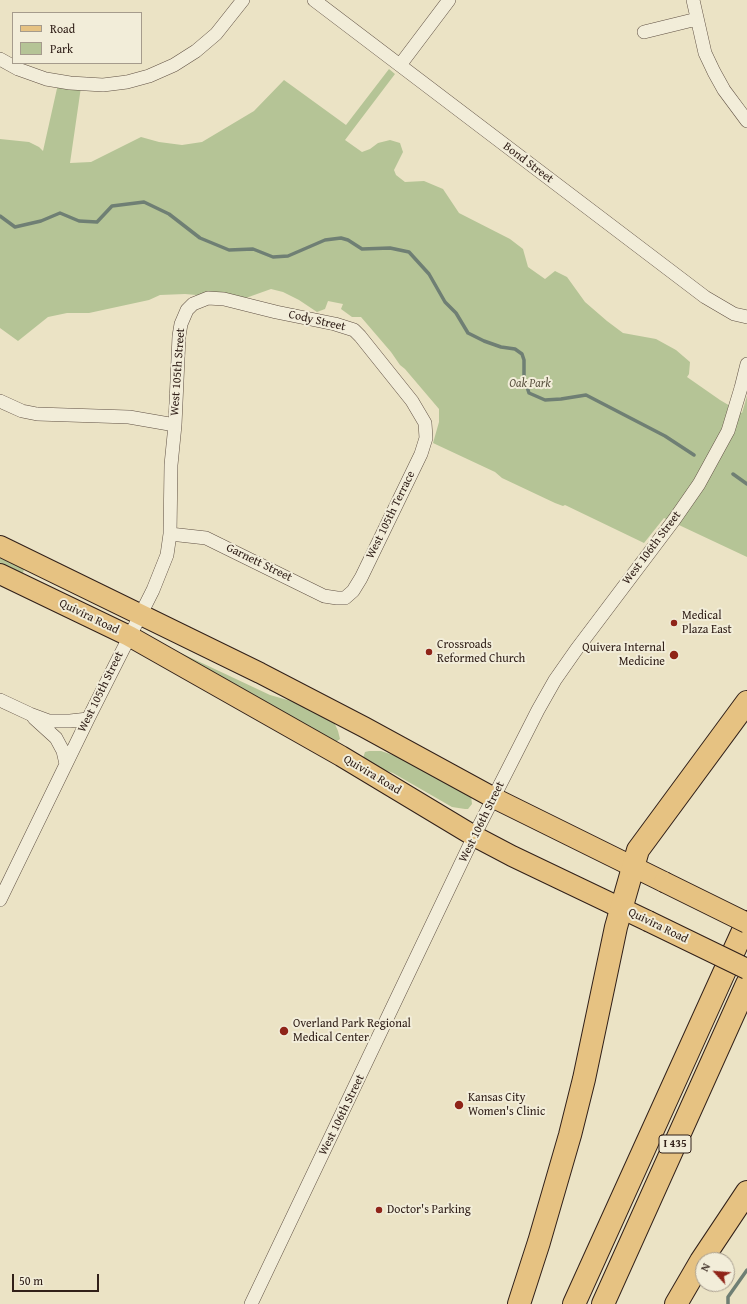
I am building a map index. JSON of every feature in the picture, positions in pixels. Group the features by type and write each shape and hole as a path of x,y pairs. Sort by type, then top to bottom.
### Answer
{"highway":[{"path":"519,1304 539,1242 570,1135 584,1079 616,927 638,850 747,702"},
{"name":"I 435","path":"574,1304 747,923"},
{"name":"I 435","path":"602,1304 747,984"},
{"path":"676,1304 701,1261 747,1192"}],"main road":[{"name":"Quivira Road","path":"0,546 260,673 364,727 494,798 747,923"},
{"name":"Quivira Road","path":"0,574 129,636 341,756 474,836 512,856 747,969"}],"street":[{"path":"0,59 18,69 46,79 70,83 103,85 127,82 149,76 174,65 196,51 216,34 243,0"},
{"name":"Bond Street","path":"314,0 705,297 734,314 747,317"},
{"path":"400,65 449,0"},
{"path":"693,0 705,52 724,90 747,121"},
{"path":"644,32 697,19"},
{"name":"Cody Street","path":"187,310 193,304 208,298 224,298 276,312 335,324 354,330 412,401 422,416 426,428"},
{"name":"West 105th Street","path":"0,900 152,590 167,555 170,534 171,465 175,425 179,336 182,320 187,310"},
{"name":"West 106th Street","path":"251,1304 474,836 538,710 555,680 576,650 674,520 699,484 728,431 747,364"},
{"path":"0,401 22,411 37,414 129,417 175,425"},
{"name":"West 105th Terrace","path":"345,598 353,591 361,578 414,468 426,438 426,428"},
{"name":"Garnett Street","path":"170,534 206,538 324,596 345,598"},
{"path":"0,700 49,721 88,719"},
{"path":"30,714 56,738 63,751 66,764"}],"green space":[{"name":"Oak Park","path":"389,69 395,74 345,140 362,152 370,149 378,143 390,140 400,143 403,152 394,170 396,175 405,182 424,181 443,189 459,213 510,239 523,249 528,267 545,279 555,271 567,277 585,302 623,333 656,339 676,350 690,362 689,374 687,377 742,413 747,396 747,557 664,518 644,543 565,505 563,506 555,503 502,478 495,472 433,443 439,422 439,409 400,365 391,352 361,317 352,317 341,309 343,304 328,301 325,309 317,312 299,300 283,292 271,289 243,299 185,294 160,295 149,300 89,313 67,313 48,317 18,341 0,328 0,139 29,142 39,147 43,151 58,84 81,87 70,163 91,162 141,137 159,142 182,145 202,142 254,111 284,80 346,125"},
{"path":"0,558 24,569 23,573 0,566"},
{"path":"170,648 270,695 298,703 334,722 340,739 336,742"},
{"path":"381,751 396,756 471,796 472,804 468,809 452,807 393,773 375,767 363,758 365,752"}],"waterway":[{"path":"0,216 15,227 41,221 60,213 79,221 97,222 112,206 144,202 169,214 200,238 229,250 253,249 273,257 288,256 325,240 341,238 348,240 362,249 390,248 409,252 429,274 445,302 456,313 468,333 501,347 515,349 522,354 524,360 524,378 529,393 545,400 586,395 665,436 694,455"},
{"path":"733,474 747,484"},
{"path":"728,1304 728,1297 747,1270"}],"place":[{"name":"Medical Plaza East","path":"674,623"},
{"name":"Crossroads Reformed Church","path":"429,652"},
{"name":"Quivera Internal Medicine","path":"674,655"},
{"name":"Overland Park Regional Medical Center","path":"284,1031"},
{"name":"Kansas City Women's Clinic","path":"459,1105"},
{"name":"Doctor's Parking","path":"379,1210"}]}
